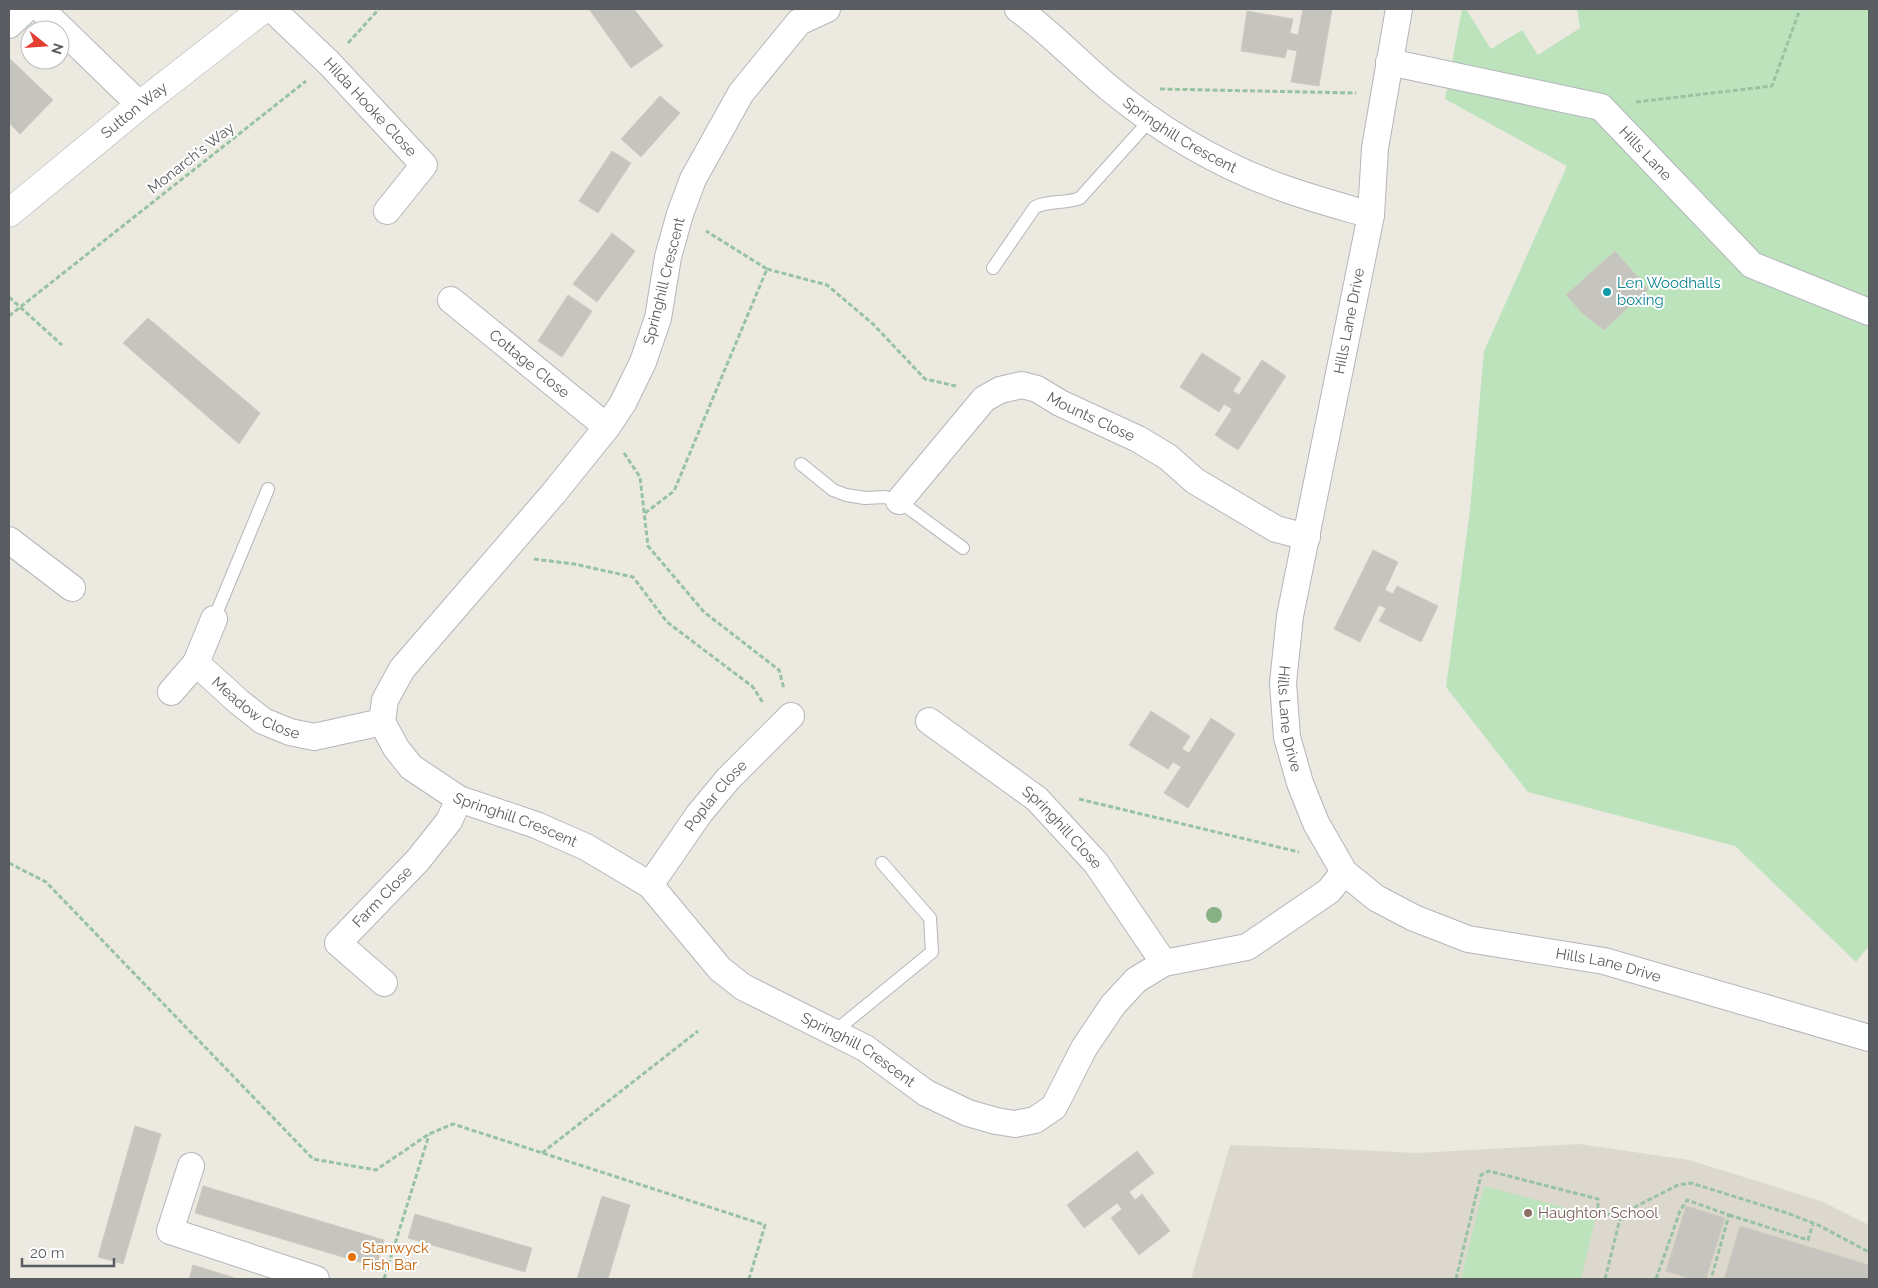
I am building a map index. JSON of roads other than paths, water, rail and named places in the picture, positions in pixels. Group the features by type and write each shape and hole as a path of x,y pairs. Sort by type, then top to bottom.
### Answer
{"street":[{"path":"9,25 26,9"},
{"path":"41,9 140,105"},
{"name":"Sutton Way","path":"9,214 140,105 263,9"},
{"name":"Hilda Hooke Close","path":"272,9 329,63 424,166 387,211"},
{"name":"Springhill Crescent","path":"827,9 791,15 741,93 692,179 668,257 658,318 643,362 623,402 607,428 554,494 402,669 385,700 382,722 396,748 411,767 459,799 536,825 586,847 650,884 720,969 743,987 865,1048 926,1093 968,1113 1015,1124 1036,1120 1054,1107 1084,1048 1113,1004 1136,980 1164,963 1247,947 1329,891 1344,872"},
{"name":"Springhill Crescent","path":"1018,9 1041,25 1110,88 1170,133 1241,171 1307,196 1371,215"},
{"name":"Hills Lane Drive","path":"1399,9 1375,148 1371,215 1348,319 1307,537 1290,616 1283,683 1286,738 1300,783 1316,823 1344,872 1376,898 1414,918 1468,939 1604,961 1869,1038"},
{"name":"Hills Lane","path":"1389,62 1601,107 1752,265 1869,312"},
{"name":"Cottage Close","path":"451,300 607,428"},
{"name":"Mounts Close","path":"899,501 984,399 1000,390 1022,386 1037,389 1060,403 1138,439 1168,457 1195,481 1276,528 1307,537"},
{"path":"9,540 72,588"},
{"path":"171,692 196,663 214,619"},
{"name":"Meadow Close","path":"196,663 263,721 290,732 314,736 382,722"},
{"name":"Poplar Close","path":"650,884 699,814 728,779 791,716"},
{"name":"Springhill Close","path":"929,721 1037,799 1096,862 1164,963"},
{"name":"Farm Close","path":"384,983 338,943 418,860 449,821 459,799"},
{"path":"191,1166 170,1231 316,1279"}],"lane":[{"path":"993,268 1036,207 1044,203 1070,202 1080,198 1151,119"},
{"path":"801,464 833,490 846,495 865,498 885,497 899,501 963,548"},
{"path":"214,619 268,489"},
{"path":"834,1032 932,952 930,918 882,864"}],"place":[{"name":"Len Woodhalls boxing","path":"1607,292"},
{"name":"Haughton School","path":"1528,1213"},
{"name":"Stanwyck Fish Bar","path":"352,1257"}]}
